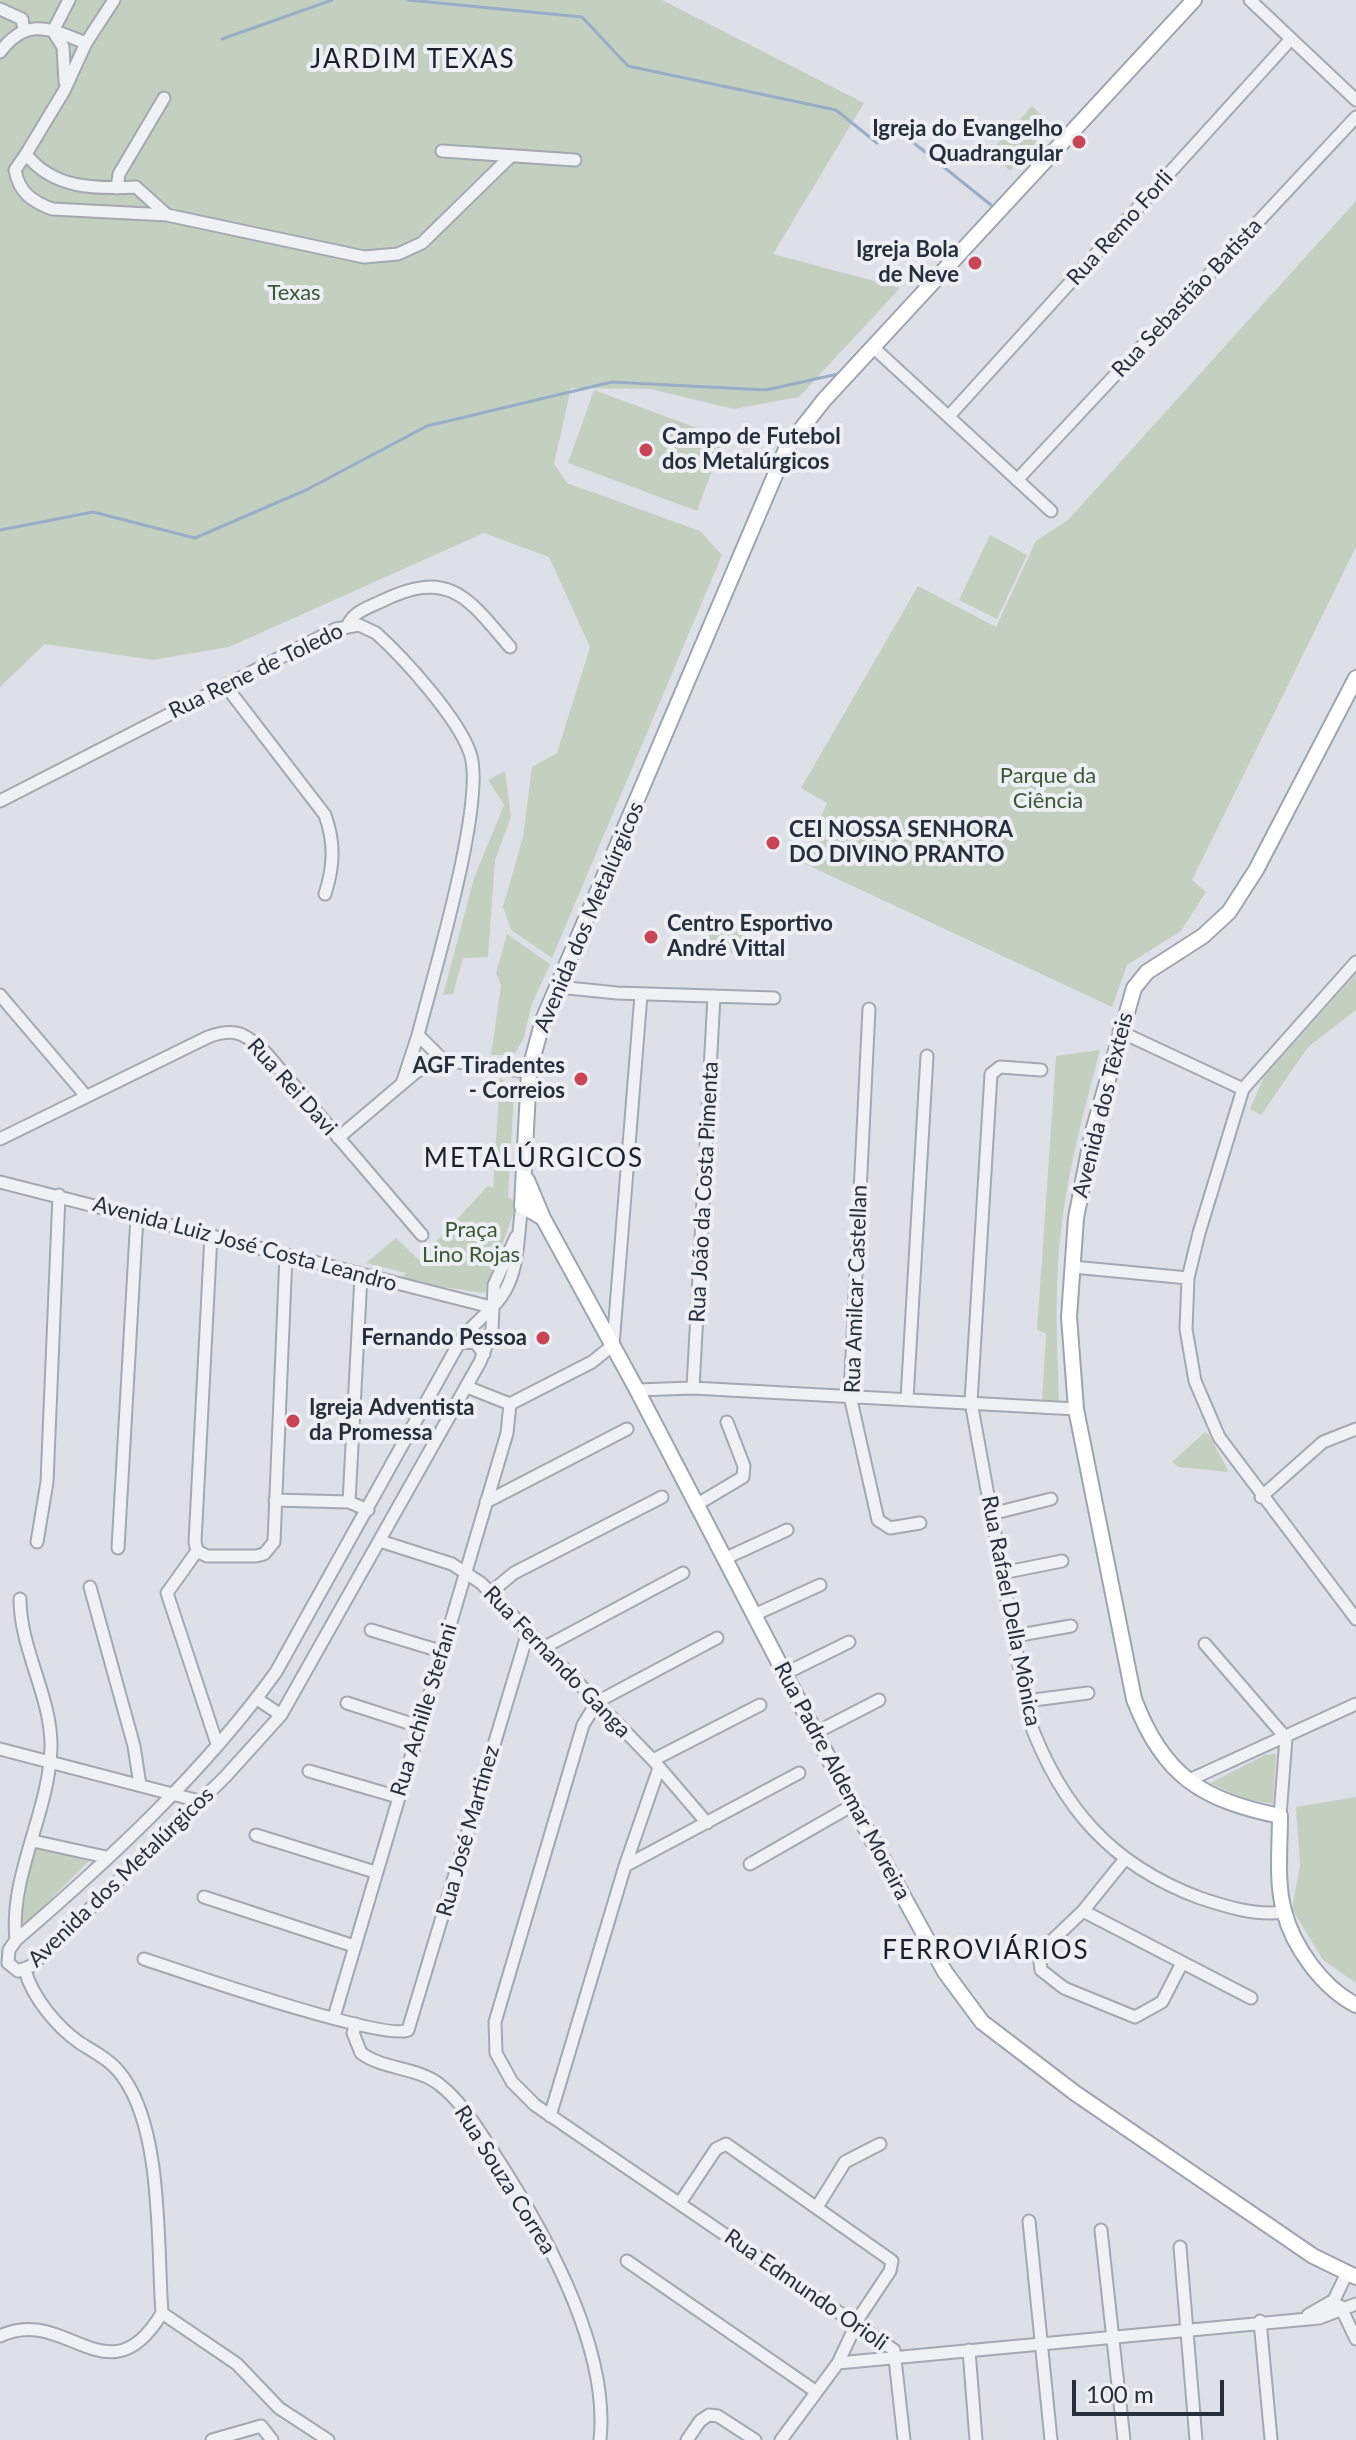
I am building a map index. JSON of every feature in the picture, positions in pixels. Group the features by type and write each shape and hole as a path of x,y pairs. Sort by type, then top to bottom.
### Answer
{"main road":[{"name":"Avenida dos Metalúrgicos","path":"522,1206 529,1072 543,1020 787,447 824,400 1194,0"},
{"name":"Avenida dos Têxteis","path":"1280,1816 1234,1807 1187,1781 1157,1747 1134,1699 1076,1409 1069,1317 1076,1218 1092,1135 1119,1031 1134,988 1147,972 1203,936 1229,912 1256,870 1356,678"},
{"name":"Rua Padre Aldemar Moreira","path":"525,1176 543,1218 637,1390 853,1805 945,1972 982,2022 1075,2093 1313,2256 1351,2275"},
{"path":"522,1206 543,1218"},
{"path":"1280,1816 1284,1912 1307,1959 1331,1987 1356,2005"}],"street":[{"path":"53,31 69,0"},
{"path":"114,0 86,43 64,91 15,170 18,186 34,202 52,209 167,215 364,257 398,254 422,243 511,156"},
{"path":"1250,0 1356,100"},
{"path":"0,9 22,19 24,30"},
{"path":"0,52 10,38 24,30 53,31 86,43"},
{"path":"53,31 63,47 64,91"},
{"name":"Rua Remo Forli","path":"949,416 1291,39"},
{"path":"117,188 119,174 164,98"},
{"name":"Rua Sebastião Batista","path":"1017,480 1356,117"},
{"path":"442,151 575,160"},
{"path":"26,154 36,167 62,182 136,187 167,215"},
{"path":"874,348 1051,511"},
{"path":"348,625 357,613 410,588 446,587 461,594 510,647"},
{"name":"Rua Rene de Toledo","path":"0,801 348,625 368,629 389,645 460,731 471,755 475,778 467,834 418,1035 402,1084"},
{"path":"225,685 325,815 332,836 334,858 325,894"},
{"path":"1356,962 1243,1089 1188,1278 1186,1329 1195,1381 1219,1437 1261,1497 1356,1619"},
{"path":"558,987 641,995 774,998"},
{"path":"0,995 86,1096"},
{"path":"467,1387 510,1404 592,1362 613,1345 641,995"},
{"name":"Rua João da Costa Pimenta","path":"693,1388 714,996"},
{"name":"Rua Amilcar Castellan","path":"869,1009 850,1396 878,1520 890,1528 920,1523"},
{"name":"Rua Rei Davi","path":"0,1139 208,1037 232,1030 249,1037 266,1053 422,1235"},
{"path":"1119,1031 1243,1089"},
{"path":"418,1035 443,1060 529,1072"},
{"path":"907,1399 927,1056"},
{"path":"338,1138 402,1084 443,1060"},
{"name":"Rua Rafael Della Mônica","path":"1041,1070 1000,1067 991,1074 971,1402 1026,1701 1044,1761 1064,1795 1095,1832 1125,1859 1173,1888 1215,1903 1259,1914 1284,1912"},
{"name":"Avenida Luiz José Costa Leandro","path":"0,1182 491,1307"},
{"path":"37,1542 47,1482 59,1195"},
{"name":"Avenida dos Metalúrgicos","path":"491,1307 473,1323 459,1343 302,1629 257,1699 172,1793 16,1940 4,1963 18,1971 25,1970 98,1903 256,1745 281,1715 484,1354 492,1330 494,1285 517,1235 522,1206"},
{"path":"118,1548 137,1216"},
{"path":"211,1235 202,1554 168,1589 169,1602 217,1744"},
{"path":"202,1554 256,1556 264,1554 274,1542 286,1255"},
{"path":"1073,1267 1188,1278"},
{"path":"349,1502 361,1276"},
{"path":"459,1343 475,1342 484,1354"},
{"path":"637,1390 693,1388 1076,1409"},
{"name":"Rua Achille Stefani","path":"334,2017 509,1423 510,1404"},
{"path":"696,1505 743,1477 744,1466 727,1422"},
{"path":"486,1502 627,1429"},
{"path":"1261,1497 1323,1442 1356,1429"},
{"path":"491,1592 514,1573 662,1497"},
{"path":"991,1514 1051,1499"},
{"path":"275,1500 349,1502 368,1510"},
{"path":"724,1559 787,1530"},
{"name":"Rua Fernando Ganga","path":"380,1541 452,1564 491,1592 656,1764 707,1823"},
{"path":"1002,1573 1062,1561"},
{"path":"543,1648 683,1573"},
{"path":"754,1615 820,1585"},
{"path":"90,1587 134,1746 140,1785"},
{"path":"16,1940 17,1913 50,1763 49,1725 20,1618 20,1599"},
{"path":"1014,1636 1071,1626"},
{"path":"371,1630 440,1651"},
{"name":"Rua José Martinez","path":"356,2024 398,2033 408,2030 528,1632"},
{"path":"597,1702 717,1638"},
{"path":"784,1674 849,1642"},
{"path":"1205,1644 1286,1738 1280,1816"},
{"path":"1026,1701 1088,1693"},
{"path":"257,1699 281,1715"},
{"path":"815,1733 879,1700"},
{"name":"Rua Edmundo Orioli","path":"597,1702 583,1725 495,2022 493,2040 504,2070 522,2094 886,2343 897,2357 1304,2316 1319,2318 1345,2311 1356,2304"},
{"path":"347,1703 418,1726"},
{"path":"1187,1781 1356,1704"},
{"path":"550,2116 656,1764 760,1705"},
{"path":"0,1749 199,1801"},
{"path":"309,1771 398,1797"},
{"path":"625,1866 799,1773"},
{"path":"750,1864 853,1805"},
{"path":"256,1835 375,1872"},
{"path":"33,1841 106,1857"},
{"path":"1125,1859 1083,1911 1044,1947 1038,1959 1045,1976 1064,1988 1135,2017 1162,2002 1182,1963"},
{"path":"204,1897 354,1946"},
{"path":"1083,1911 1251,1998"},
{"path":"144,1959 356,2024"},
{"path":"0,2336 23,2327 35,2327 88,2349 111,2353 140,2338 162,2313 147,2142 134,2097 121,2075 99,2054 76,2039 50,2012 34,1993 25,1970"},
{"name":"Rua Souza Correa","path":"356,2024 353,2033 361,2053 425,2075 449,2092 473,2122 547,2240 590,2355 600,2406 600,2440"},
{"path":"680,2203 723,2143 892,2261 890,2271 856,2323 838,2363 781,2440"},
{"path":"817,2207 845,2162 880,2144"},
{"path":"1029,2221 1051,2440"},
{"path":"1101,2230 1124,2440"},
{"path":"1180,2247 1196,2440"},
{"path":"627,2261 815,2391"},
{"path":"1351,2275 1334,2300 1345,2311 1356,2339"},
{"name":"Rua Edmundo Orioli","path":"1304,2316 1334,2300"},
{"path":"162,2313 237,2364 279,2408 328,2440"},
{"path":"1260,2321 1271,2439"},
{"path":"969,2350 976,2440"},
{"path":"838,2363 897,2357 904,2440"},
{"path":"687,2440 704,2417 714,2415 755,2440"},
{"path":"212,2440 261,2426 272,2440"}],"green space":[{"name":"Texas","path":"0,0 662,0 864,103 773,254 900,288 799,397 734,409 650,389 571,388 554,464 567,483 700,531 722,555 552,958 511,930 503,907 523,837 532,767 557,753 590,647 549,557 484,533 229,647 153,660 45,644 0,687"},
{"path":"1032,106 1052,126 1010,171 990,152"},
{"name":"Parque da Ciência","path":"1356,201 1356,547 1192,880 1206,892 1181,931 1127,965 1112,1007 801,862 827,803 801,788 918,586 996,627 1036,541 1068,520"},
{"name":"Campo de Futebol dos Metalúrgicos","path":"594,390 724,438 697,511 568,463"},
{"path":"990,535 1027,555 997,619 959,600"},
{"path":"505,771 511,817 495,860 488,957 463,958 453,994 443,995 474,878 504,805 488,780"},
{"path":"709,920 751,924 749,954 706,950"},
{"path":"507,934 550,964 531,1006 524,1038 514,1055 491,1055 501,985 496,973"},
{"path":"1356,974 1356,1010 1308,1047 1261,1115 1250,1109 1264,1077"},
{"path":"1100,1050 1073,1157 1060,1239 1057,1301 1059,1407 1042,1402 1046,1333 1037,1330 1056,1056"},
{"name":"Praça Lino Rojas","path":"500,1077 514,1095 508,1197 517,1203 485,1293 400,1281 406,1273 366,1263 396,1238 419,1260 488,1186 493,1188"},
{"path":"1205,1432 1229,1472 1179,1467 1172,1462"},
{"path":"1276,1754 1273,1804 1242,1798 1210,1783 1265,1755"},
{"path":"1356,1797 1356,1983 1323,1960 1292,1909 1300,1865 1296,1807"},
{"path":"34,1844 91,1859 25,1925 18,1920"}],"waterway":[{"path":"222,39 332,0"},
{"path":"408,0 582,17 628,66 836,110 877,143 894,127 991,205"},
{"path":"0,530 93,512 195,538 306,490 427,426 612,382 766,390 838,374"}],"place":[{"name":"Igreja do Evangelho Quadrangular","path":"1079,142"},
{"name":"Igreja Bola de Neve","path":"975,263"},
{"name":"Campo de Futebol dos Metalúrgicos","path":"646,450"},
{"name":"CEI NOSSA SENHORA DO DIVINO PRANTO","path":"773,843"},
{"name":"Centro Esportivo André Vittal","path":"651,937"},
{"name":"AGF Tiradentes - Correios","path":"581,1079"},
{"name":"Fernando Pessoa","path":"543,1338"},
{"name":"Igreja Adventista da Promessa","path":"293,1421"}],"district":[{"name":"JARDIM TEXAS","path":"413,60"},
{"name":"METALÚRGICOS","path":"534,1159"},
{"name":"FERROVIÁRIOS","path":"986,1951"}]}
